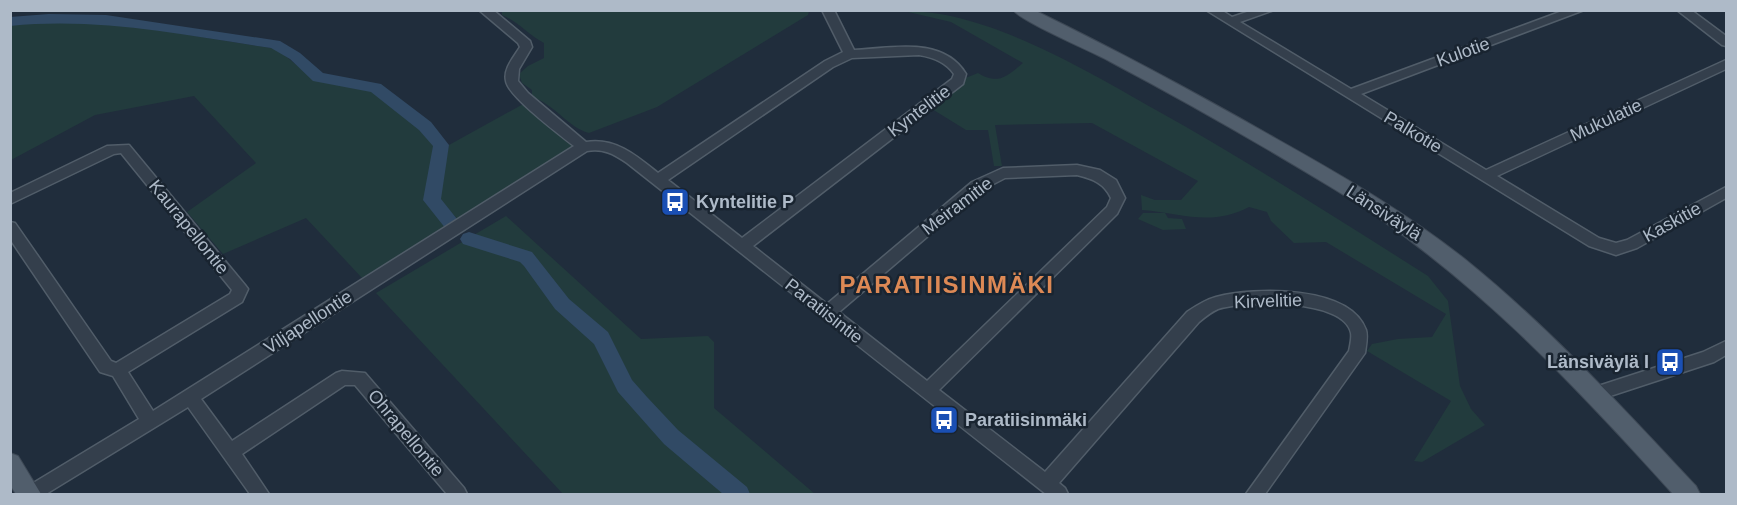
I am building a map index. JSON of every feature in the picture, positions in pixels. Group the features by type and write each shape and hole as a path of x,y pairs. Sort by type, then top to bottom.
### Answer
{"main road":[{"name":"Länsiväylä","path":"1020,10 1184,93 1387,213 1479,282 1595,394 1688,495"},
{"path":"10,463 30,495"}],"street":[{"path":"485,10 524,40 526,47 513,69 512,82 523,96 583,147"},
{"path":"828,10 850,54"},
{"name":"Palkotie","path":"1212,10 1582,236 1616,249"},
{"path":"1230,21 1268,10"},
{"name":"Kulotie","path":"1349,94 1578,10"},
{"path":"1683,10 1726,42"},
{"name":"Kyntelitie","path":"658,180 829,64 850,54 919,51 936,54 955,66 960,74 958,81 742,246"},
{"name":"Mukulatie","path":"1485,176 1726,64"},
{"name":"Paratiisintie","path":"583,147 595,143 612,147 658,180 1052,489"},
{"name":"Viljapellontie","path":"30,495 190,397 583,147"},
{"name":"Kaurapellontie","path":"10,199 112,149 124,148 240,289 236,298 118,370"},
{"name":"Meiramitie","path":"827,313 977,186 1003,172 1077,170 1095,174 1110,184 1118,198 1112,210 927,391"},
{"name":"Kaskitie","path":"1616,249 1632,244 1726,192"},
{"path":"10,227 106,367 118,370 150,421"},
{"name":"Kirvelitie","path":"1052,489 1193,317 1214,304 1234,300 1311,299 1333,306 1352,318 1360,329 1362,339 1357,352 1255,495"},
{"path":"1595,394 1708,357 1726,348"},
{"name":"Ohrapellontie","path":"230,452 342,378 359,378 458,495"},
{"path":"190,397 260,495"}],"green space":[{"path":"502,11 809,11 808,15 657,107 589,133 574,126 548,105 532,97 532,90 522,83 519,74 528,66 544,58 544,43 502,15"},
{"path":"904,11 936,13 968,20 1001,31 1067,61 1225,150 1428,276 1448,301 1460,386 1471,409 1485,425 1422,462 1414,461 1451,401 1367,351 1372,344 1398,339 1432,337 1446,314 1326,242 1294,243 1271,221 1267,212 1249,207 1235,213 1209,218 1142,210 1141,195 1155,200 1181,200 1198,181 1092,123 995,125 1002,166 994,166 988,130 966,130 932,109 963,79 978,73 985,77 1002,78 1023,63 951,22"},
{"path":"45,20 109,22 277,49 311,77 327,83 363,87 382,95 434,141 435,165 428,191 436,213 448,227 362,278 306,218 223,254 187,212 256,163 194,96 95,115 11,160 11,25"},
{"path":"527,102 574,143 573,150 459,221 438,198 449,145"},
{"path":"1143,213 1165,213 1168,218 1182,219 1186,229 1163,230 1138,219"},
{"path":"506,216 641,339 708,336 714,342 714,408 815,494 563,494 376,293"}],"waterway":[{"path":"10,22 49,18 106,19 275,44 295,56 318,77 376,88 425,126 441,145 432,200 452,224"},
{"path":"469,239 526,257 562,304 601,338 625,386 640,403 671,437 739,494"}],"place":[{"name":"Kyntelitie P","path":"675,202"},
{"name":"Länsiväylä I","path":"1670,362"},
{"name":"Paratiisinmäki","path":"944,420"}],"district":[{"name":"PARATIISINMÄKI","path":"947,284"}]}
